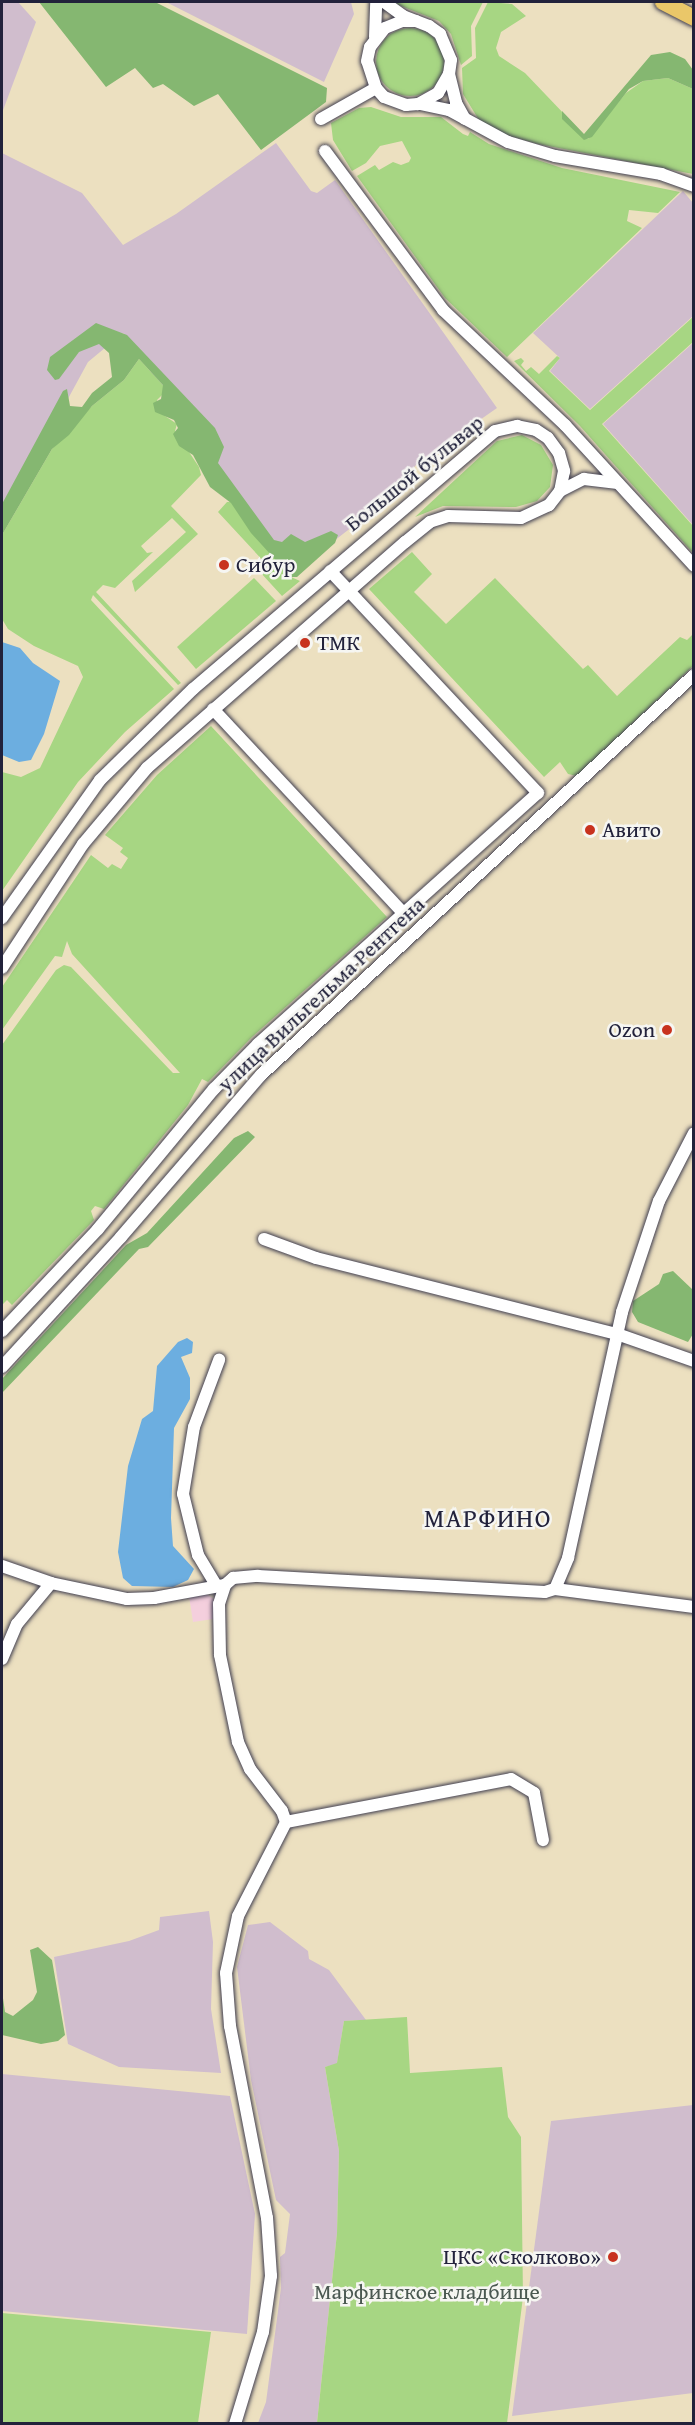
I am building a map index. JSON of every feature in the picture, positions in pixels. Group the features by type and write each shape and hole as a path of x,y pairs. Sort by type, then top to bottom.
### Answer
{"highway":[{"path":"663,2 693,18"}],"street":[{"path":"376,2 375,37 367,61 376,88 395,102 449,110 490,136 555,156 662,174 693,186"},
{"path":"384,2 429,26 444,40 451,60 449,74 456,104 468,122"},
{"path":"375,37 402,21 416,21"},
{"path":"418,104 438,93 449,74"},
{"path":"321,119 376,88"},
{"path":"325,151 442,310 565,425 693,566"},
{"name":"Большой бульвар","path":"2,918 70,818 136,740 495,431 509,426 565,425"},
{"path":"528,427 543,433 559,453 564,471 560,491"},
{"path":"2,968 104,817 147,768 430,522 457,515 527,517 549,505 560,491 584,479 618,483"},
{"path":"330,571 349,591"},
{"name":"улица Вильгельма Рентгена","path":"2,1331 115,1210 221,1082 538,794 349,591"},
{"name":"улица Вильгельма Рентгена","path":"2,1367 121,1237 261,1075 693,675"},
{"path":"213,709 405,915"},
{"path":"555,1589 568,1558 617,1334 659,1201 693,1133"},
{"path":"264,1239 315,1258 617,1334 693,1362"},
{"path":"219,1360 194,1427 183,1494 198,1555 220,1585 220,1655 238,1742 250,1769 282,1811 286,1822 238,1916 226,1973 230,2026 267,2218 271,2276 263,2332 235,2424"},
{"path":"2,1566 51,1583 127,1599 154,1598 220,1585 233,1578 250,1576 545,1592 555,1589 693,1607"},
{"path":"2,1659 17,1624 51,1583"},
{"path":"286,1822 510,1779 534,1793 543,1840"}],"shaded area":[{"path":"2,2 18,2 36,22 2,113"},
{"path":"166,2 351,2 354,14 324,82"},
{"path":"276,143 311,191 317,193 335,180 497,408 418,463 370,513 294,572 123,333 88,362 2,520 2,153 82,193 123,245 176,214"},
{"path":"683,191 693,203 693,316 590,409 550,371 560,358 533,333"},
{"path":"693,343 693,525 603,424"},
{"path":"205,1593 214,1599 213,1619 193,1622 189,1596"},
{"path":"209,1911 213,1942 211,2009 221,2073 119,2067 68,2044 54,1957 129,1941 159,1930 160,1917"},
{"path":"270,1922 308,1951 309,1959 329,1970 366,2020 344,2021 337,2064 325,2067 339,2151 337,2233 317,2423 258,2423 266,2402 281,2288 280,2257 285,2253 290,2214 276,2200 251,2080 237,1967 248,1925"},
{"path":"2,2074 230,2096 255,2214 247,2334 2,2311"},
{"name":"ЦКС «Сколково»","path":"693,2105 693,2393 512,2416 551,2121"}],"green space":[{"path":"39,2 155,2 327,88 326,102 261,150 218,94 194,106 163,84 153,88 135,68 106,87"},
{"path":"391,2 483,2 471,26 472,56 461,65 451,34 439,21"},
{"path":"488,2 512,4 526,16 501,32 496,48 499,56 525,73 588,139 626,93 643,81 668,78 693,89 693,174 538,144 503,134 479,120 463,94 462,68 476,58 475,28"},
{"path":"410,28 423,31 434,38 441,49 444,62 441,75 434,86 423,93 410,96 397,93 386,86 379,75 376,62 379,49 386,38 397,31"},
{"path":"670,52 685,59 693,70 693,89 668,78 643,81 629,89 592,137 584,140 562,119 562,111 584,134 651,55"},
{"path":"371,107 401,117 441,117 463,134 468,136 470,132 489,144 562,168 680,192 658,213 629,210 627,221 642,228 507,357 445,298 357,176 375,165 379,170 393,162 401,165 409,162 411,158 402,141 380,146 366,163 352,171 333,140 331,123 359,108"},
{"path":"693,317 693,342 602,424 693,526 693,553 580,426 514,361 521,358 524,361 521,365 526,371 531,367 539,374 557,356 560,358 549,371 590,410"},
{"path":"96,323 127,335 215,428 224,447 218,463 274,540 282,542 291,534 305,542 331,531 338,535 335,543 297,577 291,577 251,533 231,503 210,487 193,455 179,446 173,434 178,428 174,420 155,412 153,403 161,399 163,385 139,359 124,380 92,406 69,435 52,449 2,535 2,504 63,391 67,389 70,406 82,407 92,393 112,377 109,353 99,344 79,352 59,379 55,380 47,370 50,357"},
{"path":"139,359 163,385 163,394 157,400 162,414 177,424 175,431 199,467 201,475 171,506 198,534 135,592 132,581 186,532 172,518 141,546 147,553 153,552 115,588 103,585 96,592 181,683 178,685 93,595 91,600 174,689 125,732 78,782 2,891 2,772 21,777 40,768 83,677 78,666 34,646 8,629 2,619 2,535 52,449 92,406 124,380"},
{"path":"522,435 541,445 553,465 550,487 537,501 516,507 443,506 415,517 497,441"},
{"path":"227,502 231,502 291,577 300,581 282,596 260,572 267,565 218,512"},
{"path":"412,552 432,574 414,592 446,624 495,578 583,669 588,665 617,696 680,637 687,640 693,634 693,666 577,776 568,774 560,762 544,777 369,589"},
{"path":"254,578 276,601 196,669 177,647"},
{"path":"211,726 387,917 252,1037 208,1082 202,1079 188,1105 104,1209 95,1206 91,1211 94,1220 12,1305 7,1300 2,1305 2,1045 56,970 64,965 71,967 173,1073 180,1073 72,954 67,941 62,957 55,956 2,1030 2,987 91,855 108,868 112,864 121,869 128,858 120,852 123,848 105,835 157,775"},
{"path":"248,1131 255,1137 148,1247 139,1249 2,1393 2,1379 126,1245 147,1233 234,1138"},
{"path":"673,1271 693,1290 693,1334 688,1342 638,1322 632,1312 633,1301 659,1284 663,1274"},
{"path":"38,1947 52,1960 65,2035 58,2041 41,2044 2,2035 2,1991 5,2012 13,2016 33,2000 37,1992 30,1950"},
{"name":"Марфинское кладбище","path":"407,2017 410,2073 502,2067 508,2117 521,2137 523,2297 507,2423 317,2423 337,2233 339,2151 325,2067 337,2063 344,2021"},
{"path":"2,2313 211,2332 198,2423 2,2423"}],"water":[{"path":"2,642 20,648 33,663 60,681 44,734 31,760 19,762 2,755"},
{"path":"187,1338 193,1342 192,1353 181,1357 190,1378 190,1399 174,1428 171,1518 173,1546 194,1569 188,1580 173,1587 132,1586 123,1578 118,1552 128,1466 142,1419 153,1411 157,1366 178,1342"}],"place":[{"name":"Сибур","path":"224,565"},
{"name":"ТМК","path":"305,643"},
{"name":"Авито","path":"590,830"},
{"name":"Ozon","path":"667,1030"},
{"name":"ЦКС «Сколково»","path":"613,2257"}],"district":[{"name":"МАРФИНО","path":"488,1518"}]}
